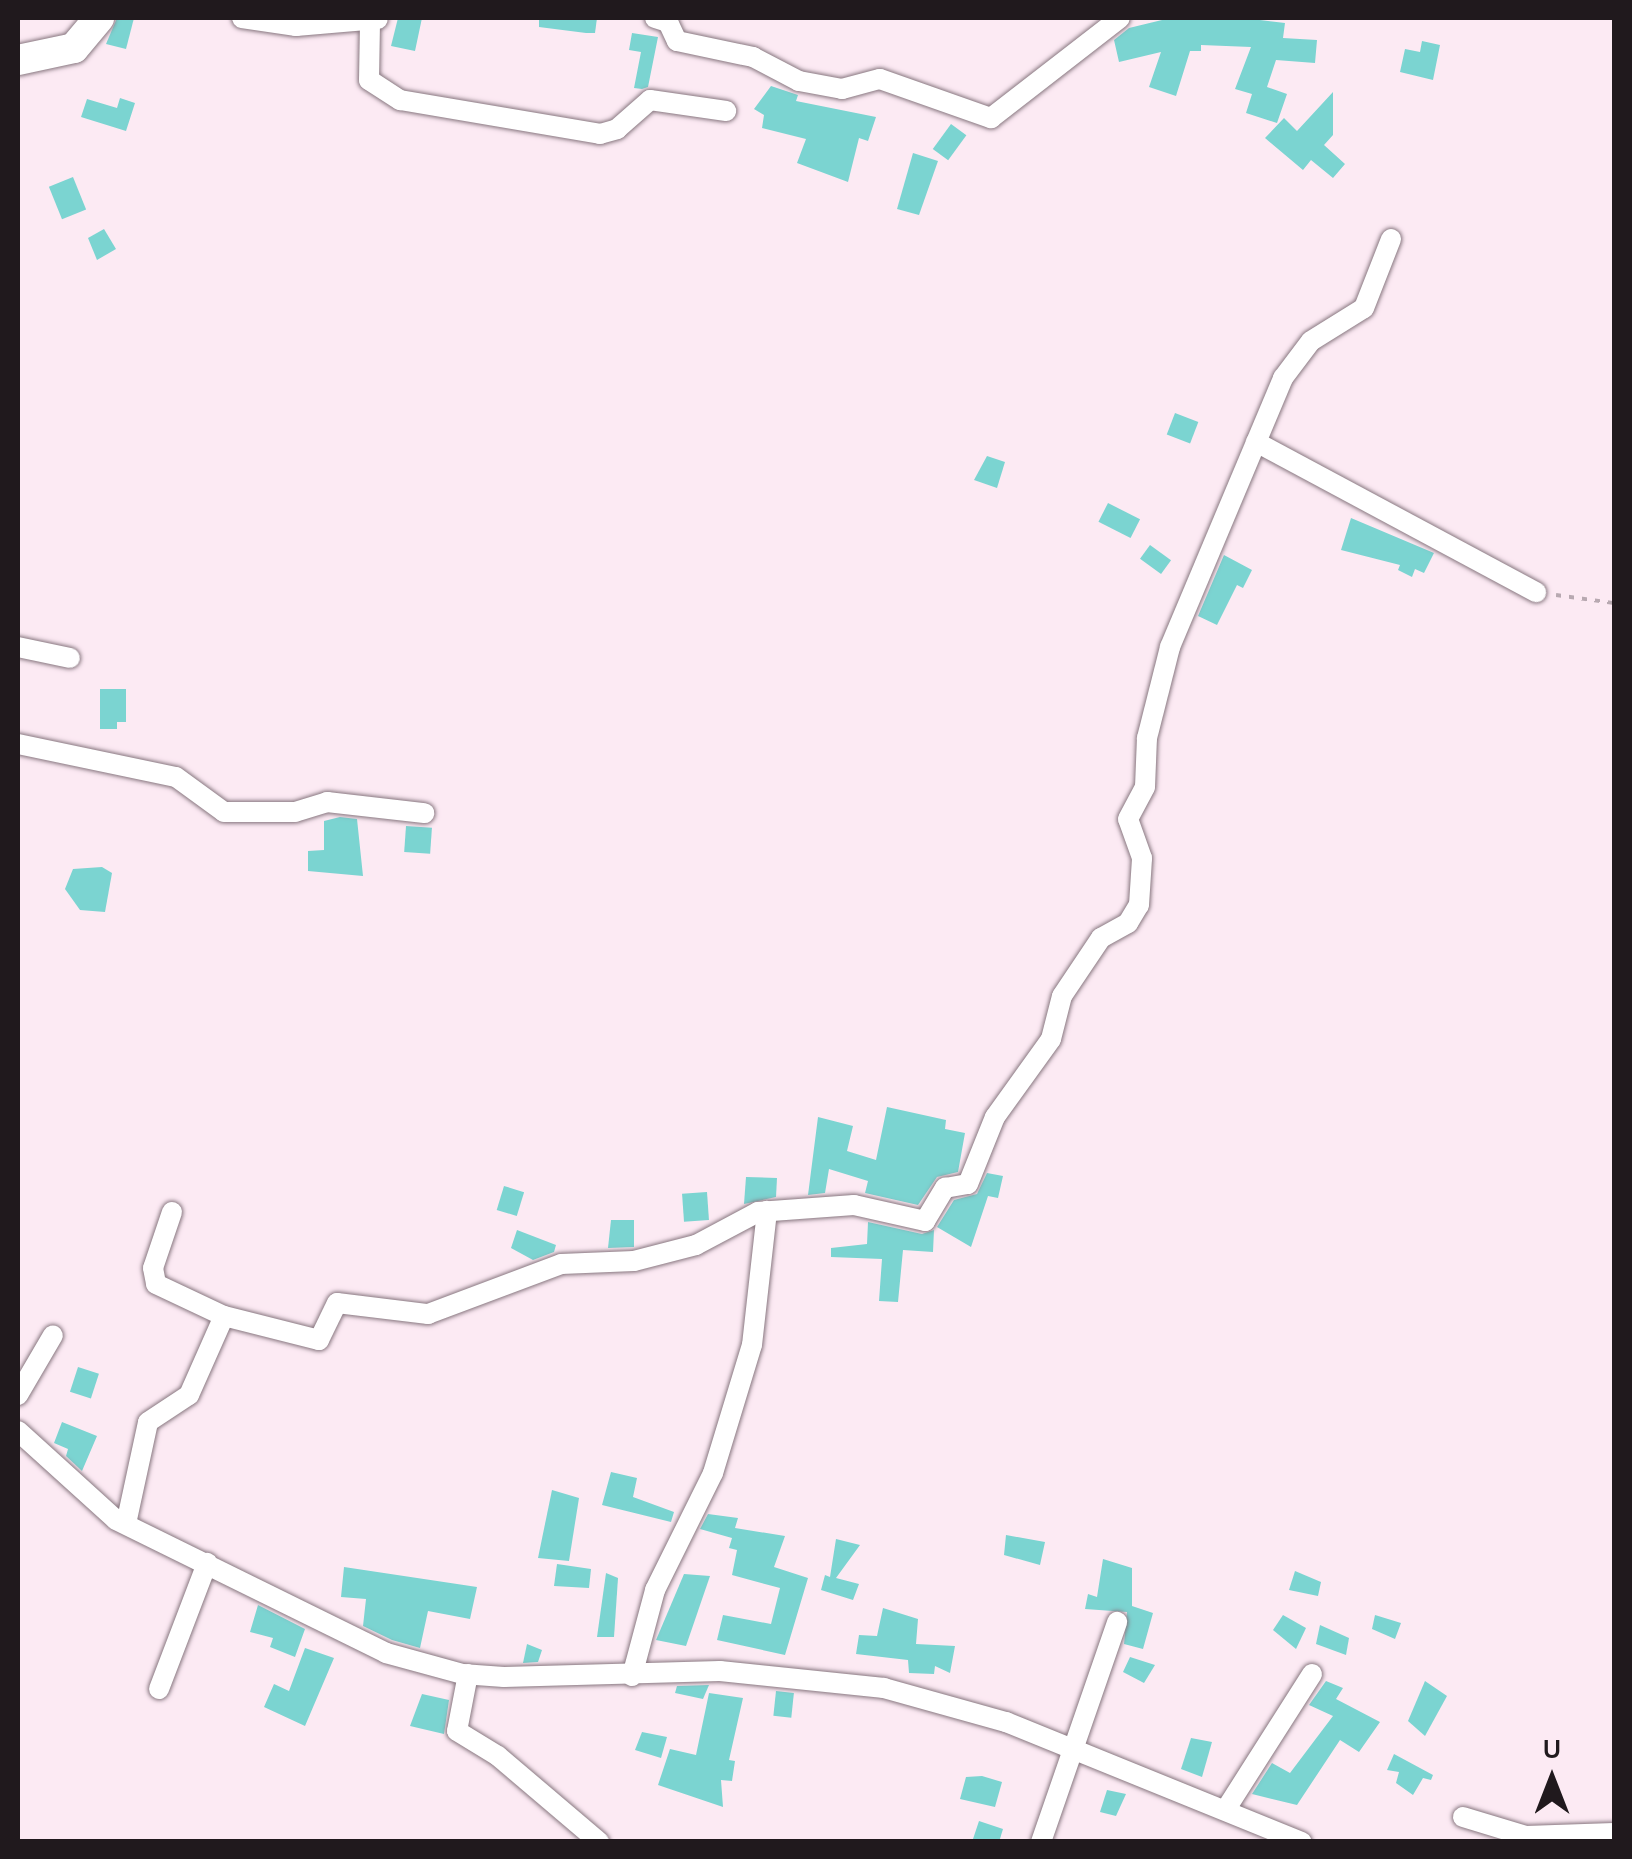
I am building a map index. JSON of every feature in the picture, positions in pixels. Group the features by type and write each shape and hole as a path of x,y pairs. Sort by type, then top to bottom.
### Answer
{"main road":[{"path":"18,60 74,48 99,18"}],"street":[{"path":"242,18 296,26 374,20 369,80 400,100 600,134 617,129 650,100 726,111"},
{"path":"655,18 668,22 677,42 753,57 800,82 842,89 880,79 993,118 1120,18"},
{"path":"172,1212 153,1268 156,1284 224,1316 319,1340 337,1303 428,1314 562,1264 634,1261 696,1244 718,1228 766,1211 854,1206 925,1221 945,1188 968,1184 995,1117 1051,1038 1062,996 1101,938 1128,923 1139,905 1142,858 1128,819 1145,787 1147,738 1170,647 1296,354 1364,308 1392,239"},
{"path":"1256,442 1536,592"},
{"path":"18,647 70,658"},
{"path":"18,744 176,777 224,812 296,812 327,802 424,814"},
{"path":"632,1676 655,1590 713,1473 752,1345 766,1211"},
{"path":"126,1524 148,1422 189,1395 224,1316"},
{"path":"18,1395 53,1335"},
{"path":"18,1431 96,1508 386,1653 468,1674 632,1676 720,1672 838,1680 932,1699 1074,1750 1302,1842"},
{"path":"159,1688 207,1563"},
{"path":"1040,1842 1117,1622"},
{"path":"468,1674 458,1731 498,1756 599,1842"},
{"path":"1226,1809 1312,1674"},
{"path":"1463,1818 1526,1836 1614,1833"}],"path":[{"path":"1536,592 1614,604"}],"building":[{"path":"117,18 134,18 126,49 106,44"},
{"path":"398,18 422,18 415,51 391,46"},
{"path":"539,18 597,18 595,33 586,33 539,27"},
{"path":"1244,18 1285,23 1283,38 1317,40 1315,63 1276,60 1267,87 1287,94 1277,123 1246,113 1252,94 1235,89 1251,47 1201,45 1201,51 1190,51 1176,96 1149,87 1161,52 1119,62 1114,40 1129,28 1162,20"},
{"path":"632,33 658,37 648,87 642,89 634,88 641,52 629,50"},
{"path":"1422,41 1440,45 1433,80 1400,72 1405,49 1420,52"},
{"path":"771,86 798,95 796,101 876,117 868,141 859,138 848,182 797,163 806,139 762,128 764,115 754,109"},
{"path":"1333,92 1333,135 1324,145 1345,164 1333,178 1311,160 1303,170 1265,138 1284,118 1297,131"},
{"path":"120,98 135,103 126,131 81,117 87,99 117,108"},
{"path":"951,124 966,135 948,160 933,149"},
{"path":"913,153 938,161 919,215 897,209"},
{"path":"73,177 86,209 62,219 49,187"},
{"path":"104,229 116,249 97,260 88,238"},
{"path":"1175,413 1198,422 1190,443 1167,434"},
{"path":"987,456 1005,462 997,488 974,480"},
{"path":"1108,503 1140,519 1131,538 1098,522"},
{"path":"1351,518 1434,553 1424,573 1415,569 1412,577 1398,570 1400,565 1341,550"},
{"path":"1150,545 1171,560 1161,574 1140,559"},
{"path":"1224,555 1252,570 1243,588 1237,585 1217,625 1198,616"},
{"path":"100,689 126,689 126,722 117,722 117,729 100,729"},
{"path":"340,817 357,819 363,876 308,871 308,851 324,850 324,821"},
{"path":"406,826 432,828 430,854 404,852"},
{"path":"102,867 112,873 105,912 80,910 65,889 73,869"},
{"path":"887,1107 946,1120 945,1129 965,1133 958,1172 937,1177 918,1205 865,1193 868,1181 829,1169 825,1193 808,1195 818,1117 853,1126 847,1151 876,1160"},
{"path":"987,1173 1003,1176 998,1198 988,1196 971,1247 937,1227 954,1200 977,1194"},
{"path":"746,1177 777,1178 776,1197 744,1204"},
{"path":"504,1186 524,1192 517,1216 497,1210"},
{"path":"707,1192 709,1220 684,1222 682,1194"},
{"path":"611,1220 634,1220 634,1247 608,1248"},
{"path":"868,1222 922,1234 934,1230 933,1252 903,1250 898,1302 879,1301 882,1259 831,1257 831,1248 867,1244"},
{"path":"517,1230 556,1245 554,1252 533,1260 511,1248"},
{"path":"78,1367 99,1374 91,1399 70,1392"},
{"path":"62,1422 97,1436 82,1471 66,1456 68,1449 54,1443"},
{"path":"611,1472 637,1478 633,1497 674,1512 671,1522 602,1505"},
{"path":"552,1490 579,1498 569,1561 538,1558"},
{"path":"708,1514 738,1518 735,1528 785,1536 774,1567 808,1578 785,1655 717,1640 723,1615 771,1624 780,1588 732,1575 737,1550 729,1548 732,1538 700,1529"},
{"path":"1006,1535 1045,1542 1040,1565 1004,1555"},
{"path":"836,1539 860,1545 836,1578 859,1584 853,1600 821,1590 825,1575 830,1577"},
{"path":"1103,1559 1132,1568 1132,1606 1153,1613 1143,1649 1124,1644 1127,1612 1085,1609 1088,1594 1097,1597"},
{"path":"557,1564 591,1569 589,1588 554,1586"},
{"path":"344,1567 477,1587 470,1619 428,1611 420,1648 392,1640 363,1626 366,1599 341,1597"},
{"path":"1295,1571 1321,1582 1318,1596 1289,1590"},
{"path":"606,1573 618,1578 614,1637 597,1637"},
{"path":"684,1574 710,1576 686,1646 656,1640"},
{"path":"258,1605 305,1629 295,1657 270,1647 273,1638 250,1632"},
{"path":"883,1608 918,1619 916,1644 955,1646 950,1673 935,1666 934,1674 909,1673 908,1660 856,1654 859,1635 877,1636"},
{"path":"1283,1615 1306,1628 1296,1649 1273,1630"},
{"path":"1375,1615 1401,1623 1395,1639 1372,1629"},
{"path":"1320,1625 1349,1638 1346,1655 1316,1644"},
{"path":"527,1644 542,1650 538,1662 523,1663"},
{"path":"305,1648 334,1658 305,1726 264,1707 274,1684 289,1691"},
{"path":"1130,1657 1155,1665 1144,1683 1123,1672"},
{"path":"1326,1681 1343,1688 1336,1699 1380,1722 1359,1752 1340,1740 1297,1805 1252,1794 1272,1763 1290,1773 1333,1716 1309,1705"},
{"path":"1425,1681 1447,1696 1425,1736 1408,1721"},
{"path":"709,1685 703,1699 675,1693 677,1686"},
{"path":"776,1691 794,1693 791,1718 773,1716"},
{"path":"709,1693 743,1698 729,1760 735,1761 732,1781 721,1780 723,1807 658,1785 670,1749 696,1755"},
{"path":"422,1694 449,1700 444,1734 410,1726"},
{"path":"642,1732 667,1737 661,1758 635,1750"},
{"path":"1191,1738 1212,1742 1202,1777 1181,1769"},
{"path":"1394,1754 1433,1775 1431,1780 1423,1778 1413,1795 1396,1783 1399,1772 1387,1770"},
{"path":"982,1776 1002,1782 995,1807 960,1799 966,1777"},
{"path":"1107,1790 1126,1794 1116,1816 1100,1812"},
{"path":"979,1821 1003,1829 999,1842 972,1842"}]}
